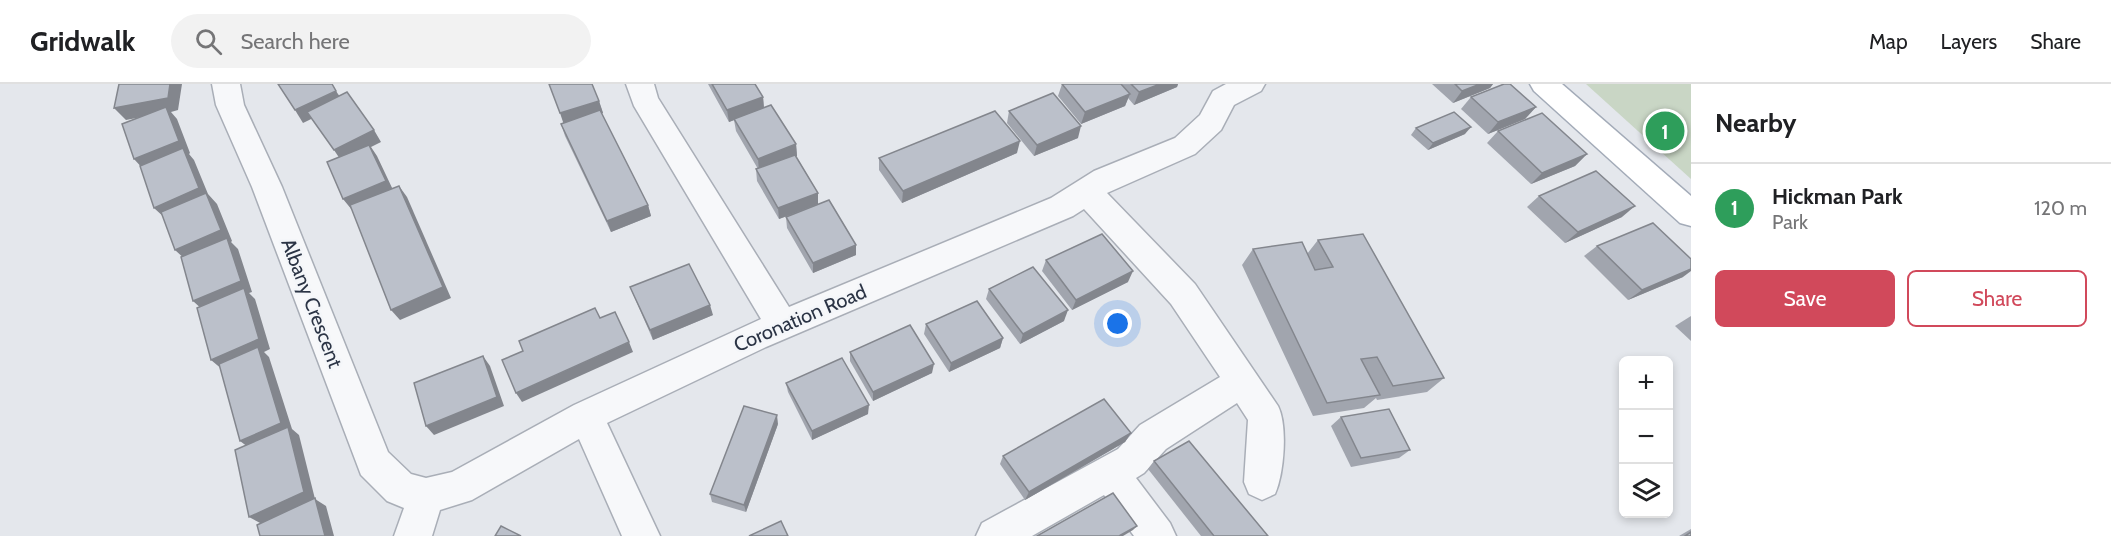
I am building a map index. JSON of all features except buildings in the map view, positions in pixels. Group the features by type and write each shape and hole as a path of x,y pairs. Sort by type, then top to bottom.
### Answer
{"main road":[{"path":"1544,84 1691,214"}],"street":[{"name":"Albany Crescent","path":"226,84 230,105 267,188 374,462 400,489 426,496"},
{"path":"640,84 644,99 782,325"},
{"name":"Coronation Road","path":"426,496 459,488 586,416 782,325 1062,207 1105,178 1185,146 1211,122 1223,98 1251,84"},
{"path":"1086,191 1183,294 1266,417 1262,482"},
{"path":"995,536 1131,461 1153,436 1243,381"},
{"path":"586,416 641,536"},
{"path":"1110,473 1157,536"},
{"path":"412,536 426,496"}],"green space":[{"path":"1586,84 1691,84 1691,179"}],"place":[{"name":"Hickman Park","path":"1665,131"}]}
